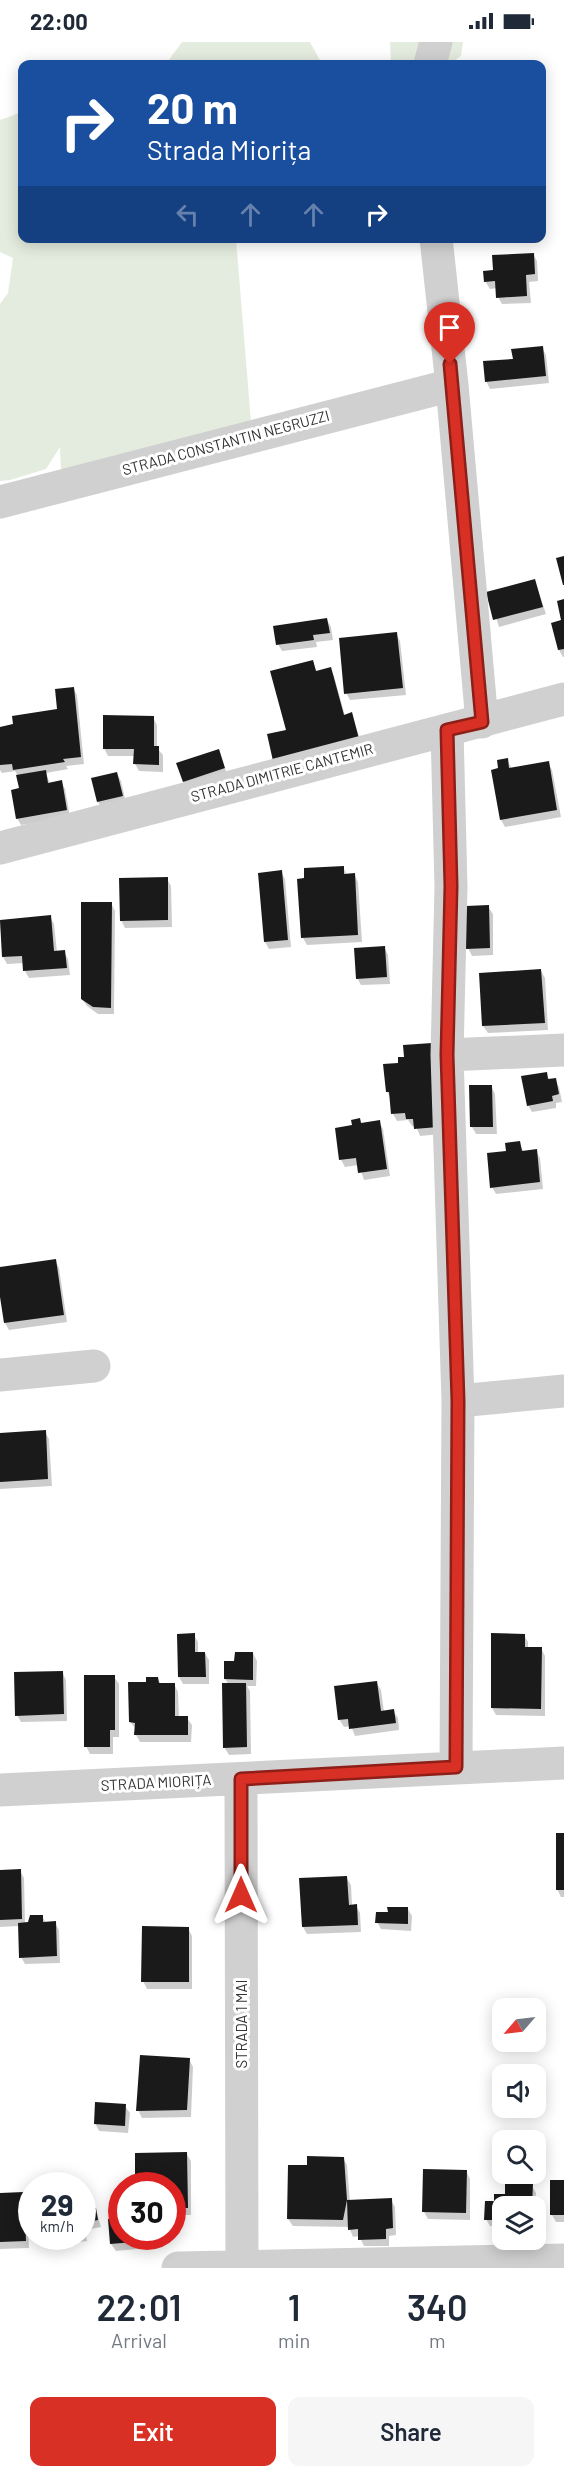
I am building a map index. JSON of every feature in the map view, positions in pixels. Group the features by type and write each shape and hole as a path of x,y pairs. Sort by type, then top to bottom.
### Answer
{"street":[{"path":"431,60 436,42"},
{"path":"437,243 452,385 482,722"},
{"name":"STRADA CONSTANTIN NEGRUZZI","path":"0,502 452,385"},
{"name":"STRADA DIMITRIE CANTEMIR","path":"0,848 564,699"},
{"path":"447,730 451,886 447,1055 458,1401 456,1767"},
{"path":"447,1055 564,1050"},
{"path":"0,1375 94,1366"},
{"path":"458,1401 564,1391"},
{"name":"STRADA MIORIȚA","path":"0,1791 564,1763"},
{"name":"STRADA 1 MAI","path":"241,1779 242,2267"},
{"path":"178,2268 564,2260"}],"shaded area":[{"path":"182,42 310,42 320,60 169,60"},
{"path":"390,42 463,42 461,56 456,60 391,60"},
{"path":"18,113 18,243 236,243 251,422 61,470 60,447 46,469 0,481 0,304 8,293 13,258 0,252 0,120"}],"building":[{"path":"534,253 535,274 526,275 527,296 496,298 495,281 484,282 483,271 493,270 492,255"},
{"path":"543,346 546,376 485,382 483,361 513,359 511,349"},
{"path":"564,556 564,585 563,585 556,558"},
{"path":"535,579 543,607 493,620 486,592"},
{"path":"564,599 564,649 558,650 551,623 561,620 557,601"},
{"path":"327,618 330,633 313,635 314,640 276,645 273,626"},
{"path":"397,632 403,688 344,694 339,638"},
{"path":"313,660 316,671 331,667 344,715 352,712 359,739 273,761 267,734 286,730 270,671"},
{"path":"74,687 81,757 63,759 65,762 13,770 12,764 0,765 0,727 13,724 12,716 57,709 55,689"},
{"path":"103,715 154,716 154,746 159,746 159,765 133,764 134,749 103,749"},
{"path":"219,749 225,768 183,782 176,763"},
{"path":"508,758 509,768 549,761 557,810 500,820 491,770 498,768 497,760"},
{"path":"46,770 48,783 62,780 67,810 16,819 11,790 19,788 16,775"},
{"path":"117,772 123,796 97,802 91,778"},
{"path":"344,866 344,874 355,873 358,935 301,938 297,879 304,878 304,868"},
{"path":"282,870 288,940 264,942 258,873"},
{"path":"168,877 168,920 120,921 119,878"},
{"path":"81,902 112,902 111,1008 93,1007 81,999"},
{"path":"489,905 490,948 466,949 466,906"},
{"path":"51,915 54,951 65,950 67,968 23,971 22,956 2,957 0,920"},
{"path":"385,946 387,977 356,979 354,948"},
{"path":"541,969 545,1023 482,1026 479,973"},
{"path":"432,1043 438,1127 414,1129 413,1119 406,1119 405,1113 391,1114 383,1064 398,1063 398,1057 404,1057 403,1045"},
{"path":"547,1072 548,1079 556,1078 559,1094 552,1096 553,1101 527,1106 521,1076"},
{"path":"469,1085 492,1085 493,1127 470,1127"},
{"path":"360,1118 361,1123 380,1120 387,1169 358,1173 356,1158 339,1160 335,1128 352,1125 351,1120"},
{"path":"520,1141 522,1151 537,1149 540,1182 490,1188 487,1153 506,1151 505,1143"},
{"path":"56,1259 64,1315 4,1323 0,1297 0,1267"},
{"path":"46,1430 48,1479 0,1482 0,1433"},
{"path":"195,1633 195,1652 205,1652 206,1677 178,1677 177,1634"},
{"path":"491,1633 525,1634 525,1647 542,1647 541,1709 491,1708"},
{"path":"235,1652 253,1652 253,1680 224,1679 224,1661 234,1661"},
{"path":"63,1671 64,1714 15,1716 14,1672"},
{"path":"84,1675 115,1675 115,1730 110,1730 110,1747 84,1747"},
{"path":"146,1677 158,1677 159,1683 175,1683 175,1716 188,1716 188,1735 134,1735 135,1723 129,1722 128,1682 146,1682"},
{"path":"377,1681 381,1711 394,1709 396,1723 349,1729 348,1719 338,1720 334,1686"},
{"path":"222,1683 246,1683 247,1747 223,1748"},
{"path":"556,1833 564,1833 564,1890 556,1890"},
{"path":"21,1869 22,1919 0,1920 0,1870"},
{"path":"347,1876 349,1905 357,1904 358,1925 302,1927 299,1878"},
{"path":"387,1907 408,1907 408,1924 375,1923 376,1912 388,1912"},
{"path":"30,1915 43,1915 43,1922 56,1921 57,1956 19,1958 18,1923 28,1922"},
{"path":"142,1926 189,1927 189,1982 141,1982"},
{"path":"140,2055 190,2058 187,2110 136,2111"},
{"path":"95,2102 126,2104 125,2126 94,2124"},
{"path":"187,2152 188,2208 186,2208 186,2172 135,2172 135,2153"},
{"path":"307,2156 344,2157 347,2200 343,2220 287,2219 288,2165 307,2165"},
{"path":"423,2169 467,2170 466,2213 422,2212"},
{"path":"550,2180 564,2180 564,2215 550,2215"},
{"path":"505,2184 533,2184 532,2196 494,2196 494,2194 505,2194"},
{"path":"18,2192 18,2241 0,2242 0,2193"},
{"path":"392,2198 393,2228 386,2229 386,2239 358,2240 358,2229 348,2230 347,2200"},
{"path":"485,2201 492,2201 492,2220 484,2220"}],"route":[{"path":"241,1895 241,1779 456,1767 458,1401 447,1055 451,886 447,730 482,722 450,364"}]}
